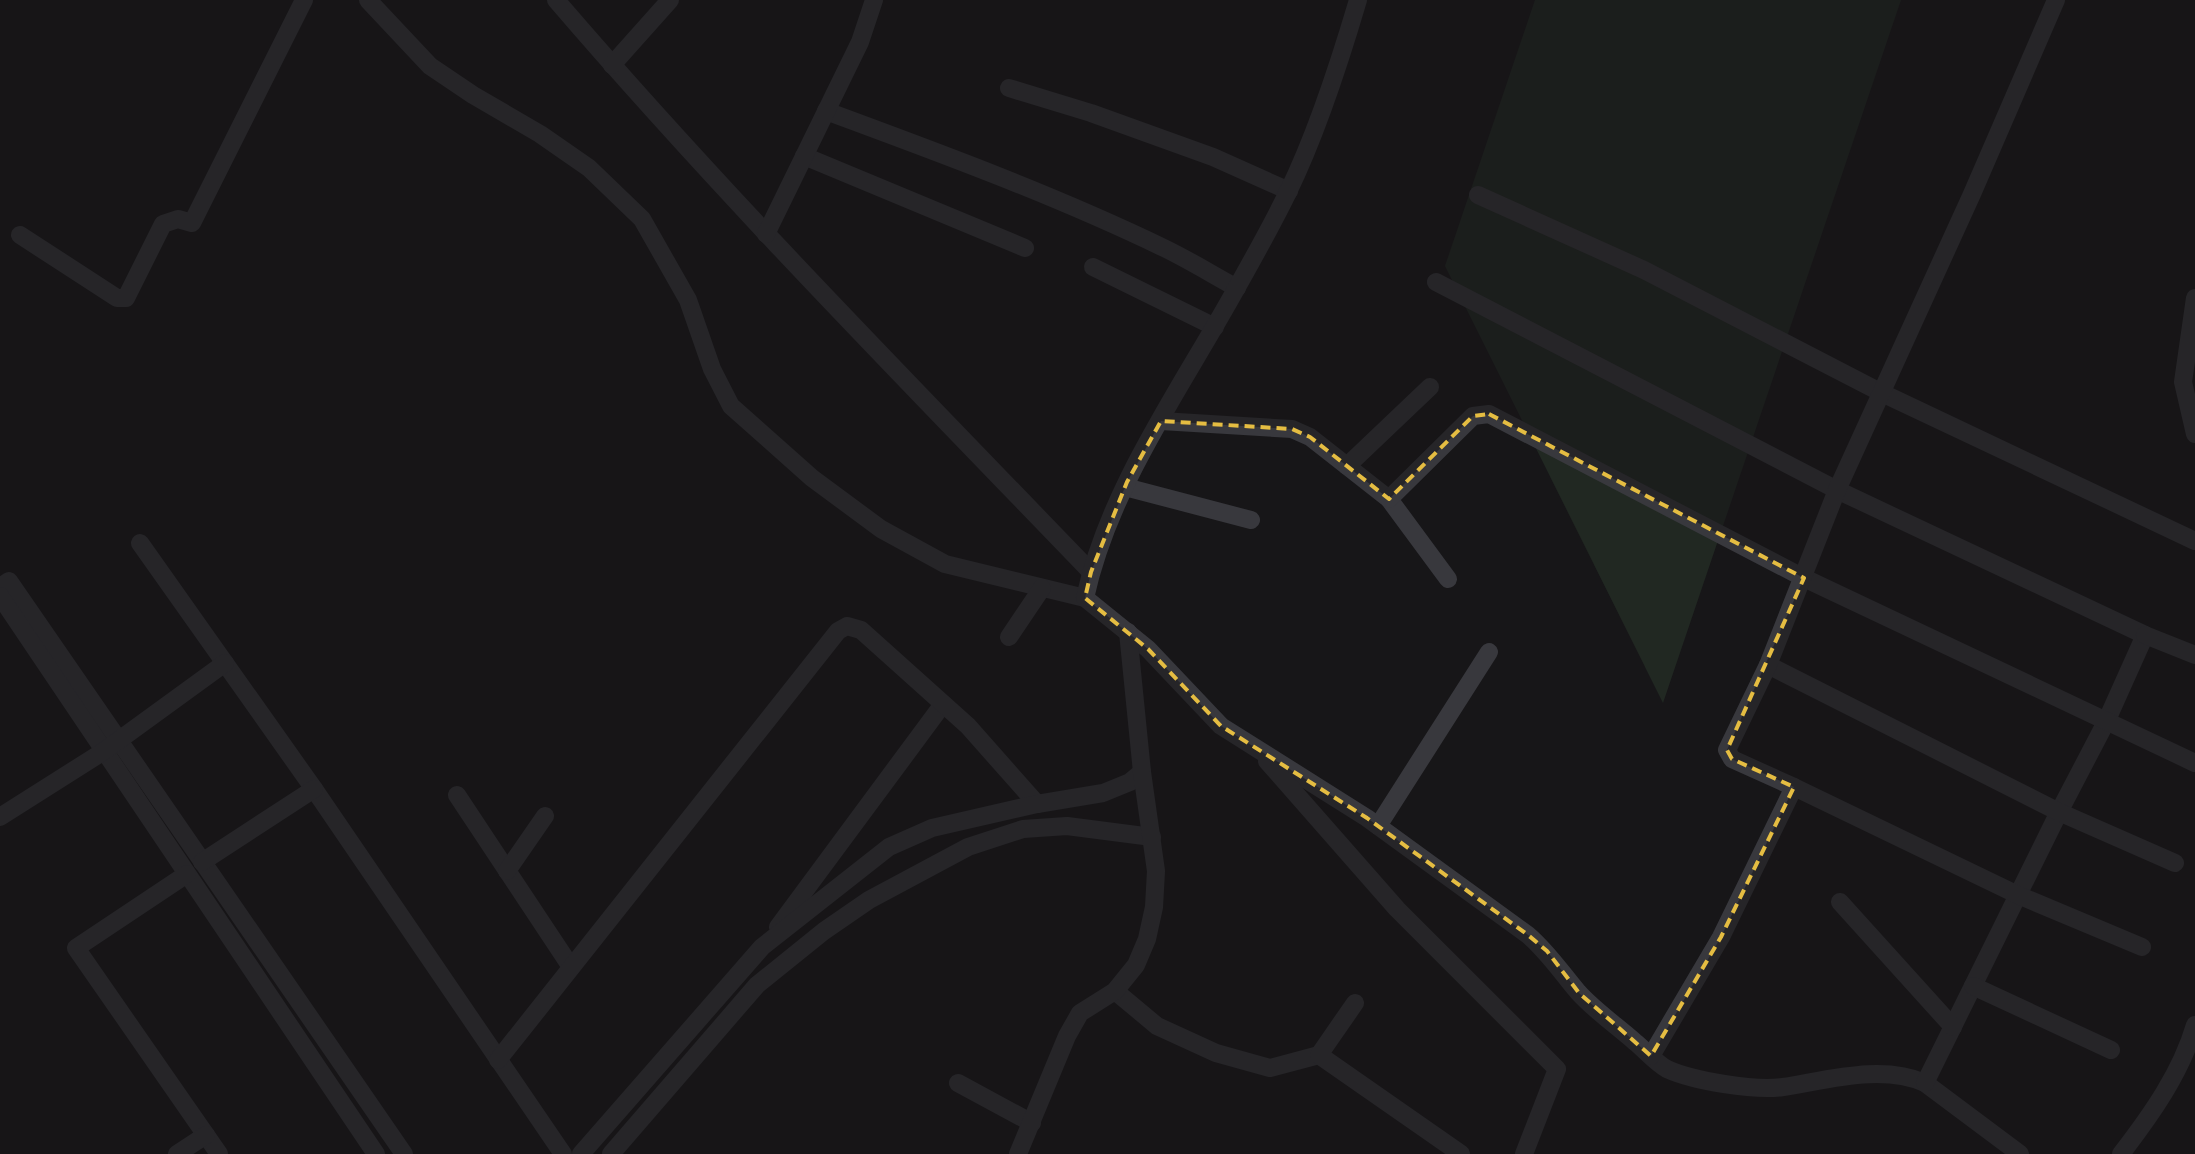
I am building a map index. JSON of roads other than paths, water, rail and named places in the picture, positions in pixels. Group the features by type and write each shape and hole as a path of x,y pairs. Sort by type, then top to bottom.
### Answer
{"street":[{"path":"20,235 117,298 126,298 163,224 178,219 192,223 304,0"},
{"path":"368,0 430,66 473,95 540,134 589,168 642,219 688,300 712,369 731,406 812,478 881,529 945,564 1086,598 1148,649 1221,726 1378,826 1528,935 1547,951 1579,993 1666,1068 1695,1078 1737,1085 1780,1088 1893,1074 1909,1076 1925,1083 2020,1154"},
{"path":"556,0 612,65 766,234 1091,572"},
{"path":"612,65 670,0"},
{"path":"766,234 860,42 874,0"},
{"path":"1086,598 1091,572 1125,487 1237,288 1289,191 1315,125 1358,0"},
{"path":"2056,0 1882,393 1837,490 1804,578 1768,665 1728,750 1732,759 2018,895 2142,947"},
{"path":"1009,88 1091,113 1213,157 1289,191"},
{"path":"826,111 981,169 1105,222 1165,248 1237,288"},
{"path":"804,156 1024,248"},
{"path":"1478,195 1644,270 1882,393 2195,541"},
{"path":"1093,267 1215,327"},
{"path":"1436,282 1837,490 2145,635 2195,655"},
{"path":"2195,298 2182,382 2195,434"},
{"path":"1347,466 1430,387"},
{"path":"1389,499 1473,416 1489,414 1804,578 2195,763"},
{"path":"1161,421 1292,429 1310,437 1389,499 1448,579"},
{"path":"1125,487 1251,520"},
{"path":"140,543 314,789 563,1154"},
{"path":"0,586 9,581 404,1154"},
{"path":"1009,637 1042,588"},
{"path":"0,596 376,1154"},
{"path":"498,1060 838,631 847,626 861,630 968,726 1037,804"},
{"path":"1018,1154 1067,1036 1080,1013 1116,991 1136,965 1146,939 1154,908 1156,872 1142,772 1128,632"},
{"path":"1925,1083 2059,812 2106,722 2145,635"},
{"path":"1378,826 1489,652"},
{"path":"0,817 104,751 225,663"},
{"path":"1768,665 2059,812 2174,863"},
{"path":"581,1154 762,947 943,704"},
{"path":"1254,747 1397,909 1557,1069 1524,1154"},
{"path":"762,947 888,847 932,828 1037,804 1103,793 1130,782 1142,772"},
{"path":"1651,1056 1720,937 1794,787"},
{"path":"202,862 314,789"},
{"path":"457,795 571,968"},
{"path":"507,871 546,816"},
{"path":"612,1154 757,985 824,931 869,900 968,847 1023,829 1067,826 1152,836"},
{"path":"187,874 76,948 219,1154"},
{"path":"1840,902 1953,1027"},
{"path":"1973,986 2111,1050"},
{"path":"1116,991 1158,1026 1216,1053 1270,1068 1319,1055 1355,1003"},
{"path":"2121,1154 2150,1116 2190,1043 2195,1025"},
{"path":"1319,1055 1461,1154"},
{"path":"958,1083 1032,1123"},
{"path":"177,1154 206,1135"}]}
